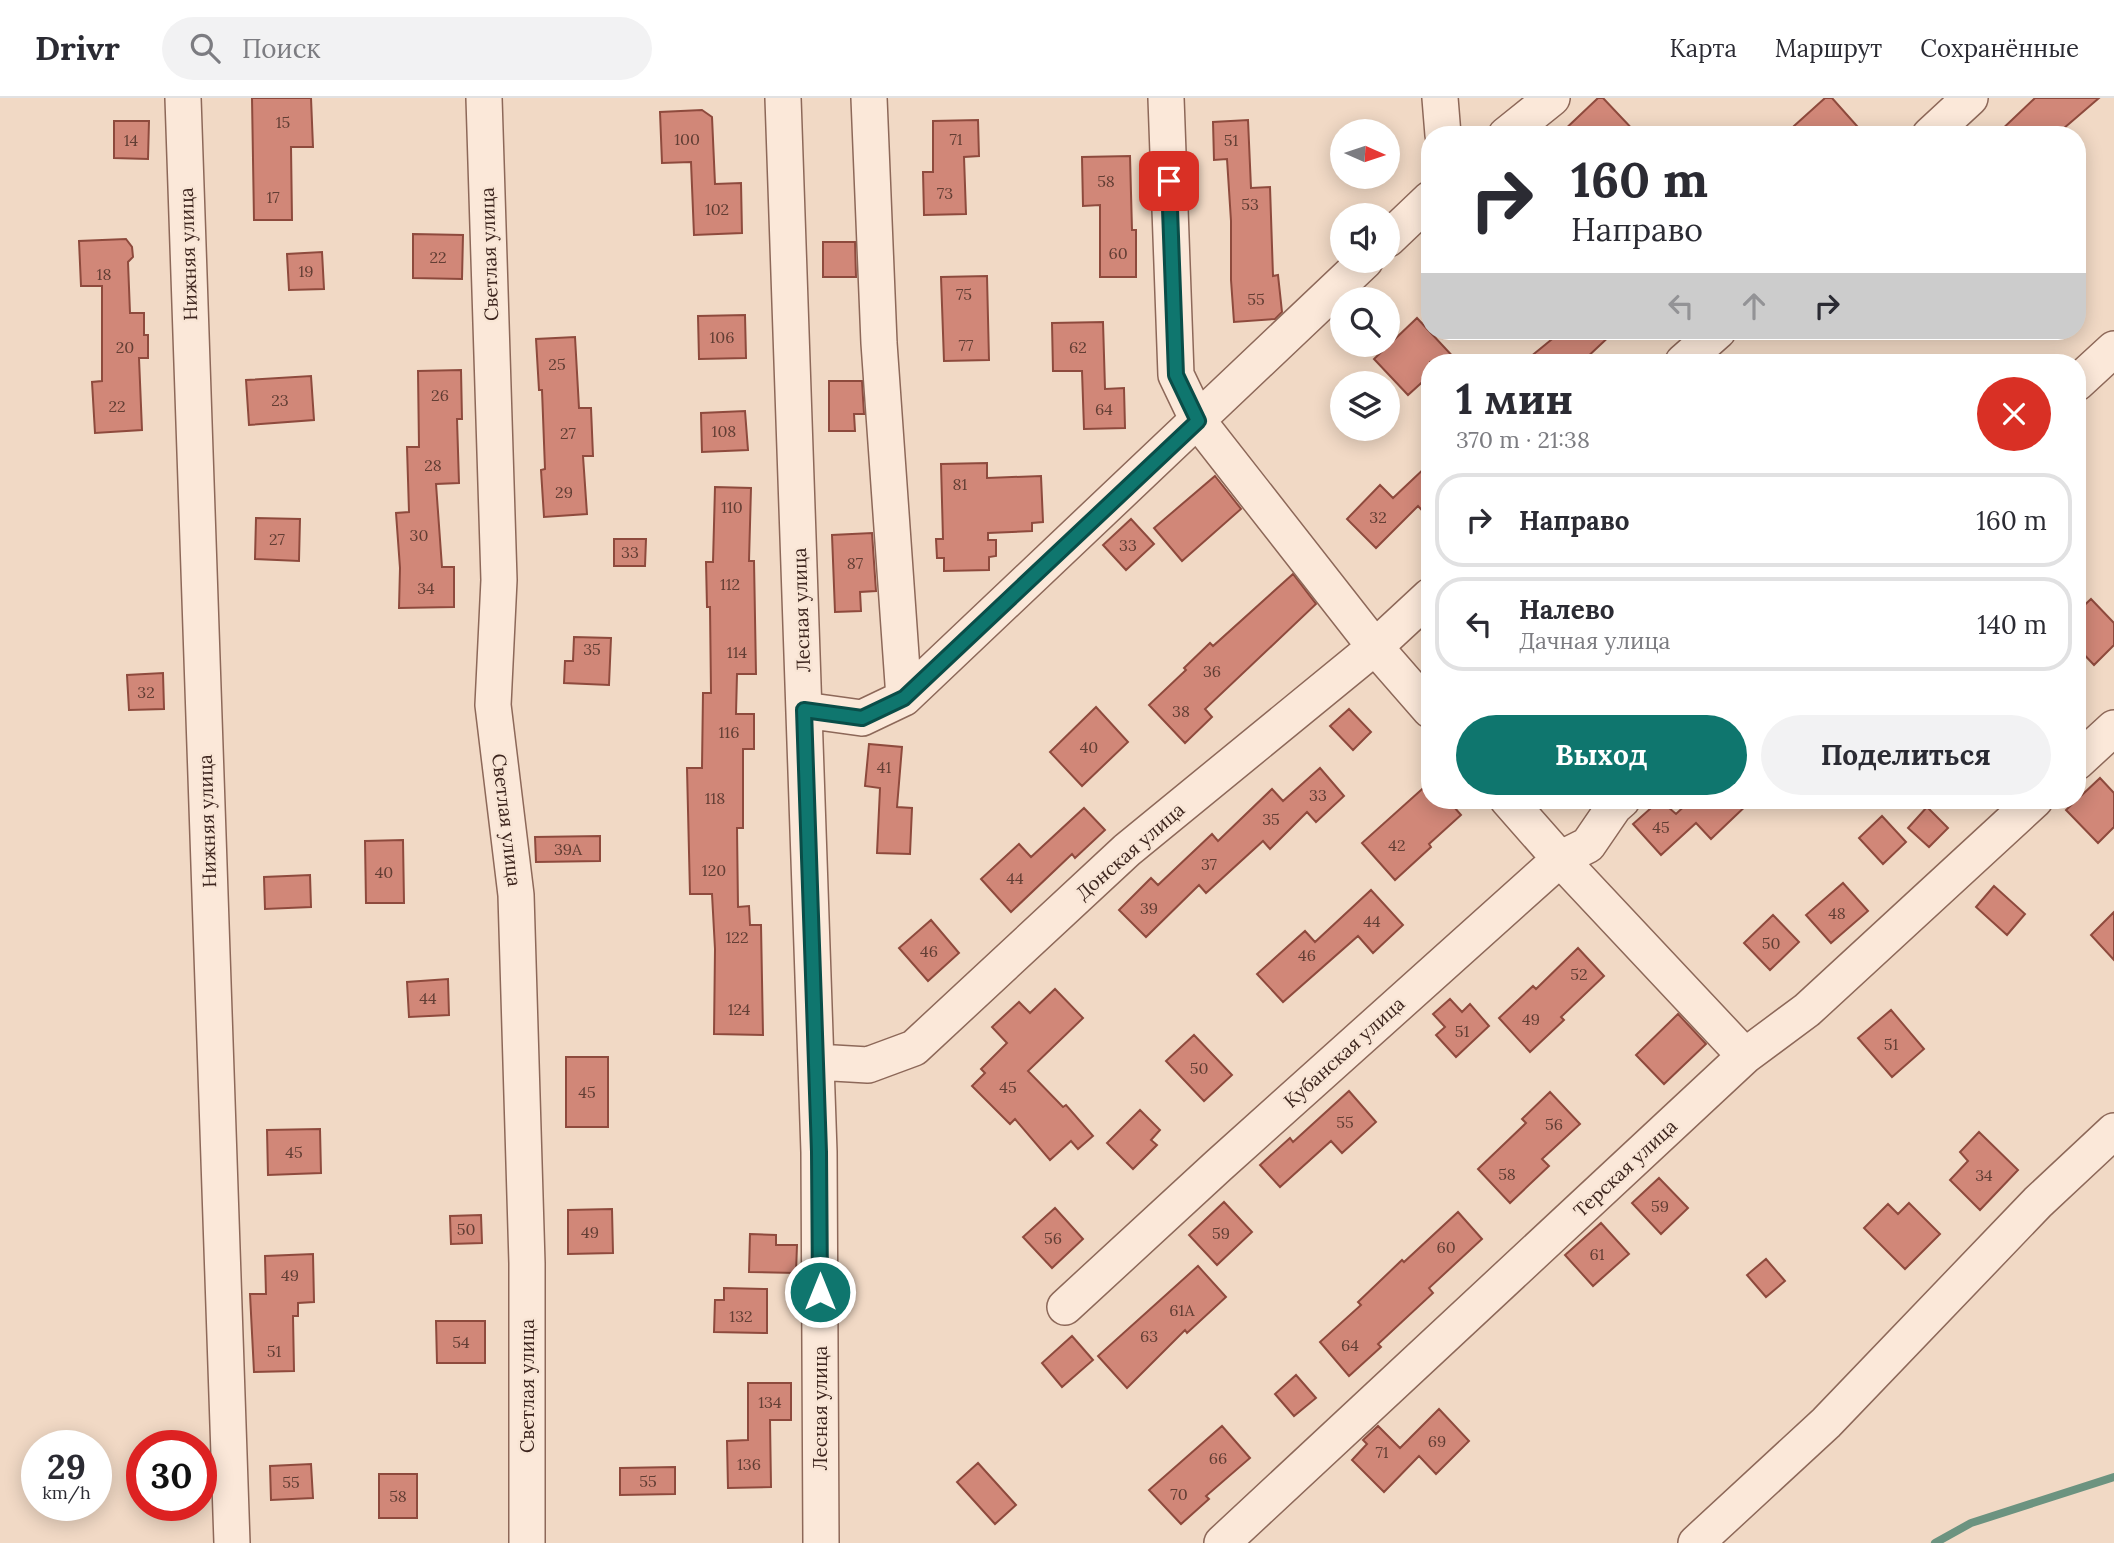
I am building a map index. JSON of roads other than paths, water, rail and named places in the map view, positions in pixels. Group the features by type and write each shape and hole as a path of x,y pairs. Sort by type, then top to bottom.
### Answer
{"street":[{"name":"Нижняя улица","path":"183,98 232,1543"},
{"name":"Светлая улица","path":"484,98 499,580 493,705 516,895 527,1263 527,1543"},
{"name":"Лесная улица","path":"783,98 819,1152 821,1543"},
{"path":"869,98 879,343 904,698"},
{"path":"1166,98 1176,375 1198,421 1375,647 1421,700"},
{"path":"1440,98 1442,126"},
{"path":"1517,126 1552,98"},
{"path":"1940,126 1970,98"},
{"path":"1400,228 1421,208"},
{"path":"804,710 862,718 904,698 1352,273"},
{"path":"1692,354 1707,340"},
{"path":"2086,375 2114,349"},
{"name":"Донская улица","path":"816,1062 868,1065 914,1048 1127,850 1375,647 1421,604"},
{"path":"2086,754 2114,728"},
{"path":"1516,809 1745,1056"},
{"name":"Кубанская улица","path":"1065,1307 1560,859 1588,845 1613,809"},
{"name":"Терская улица","path":"1222,1543 1745,1056 1807,1010 2025,809"},
{"path":"1696,1543 1826,1423 2038,1202 2114,1131"}],"waterway":[{"path":"1935,1543 1971,1523 2114,1477"}]}
